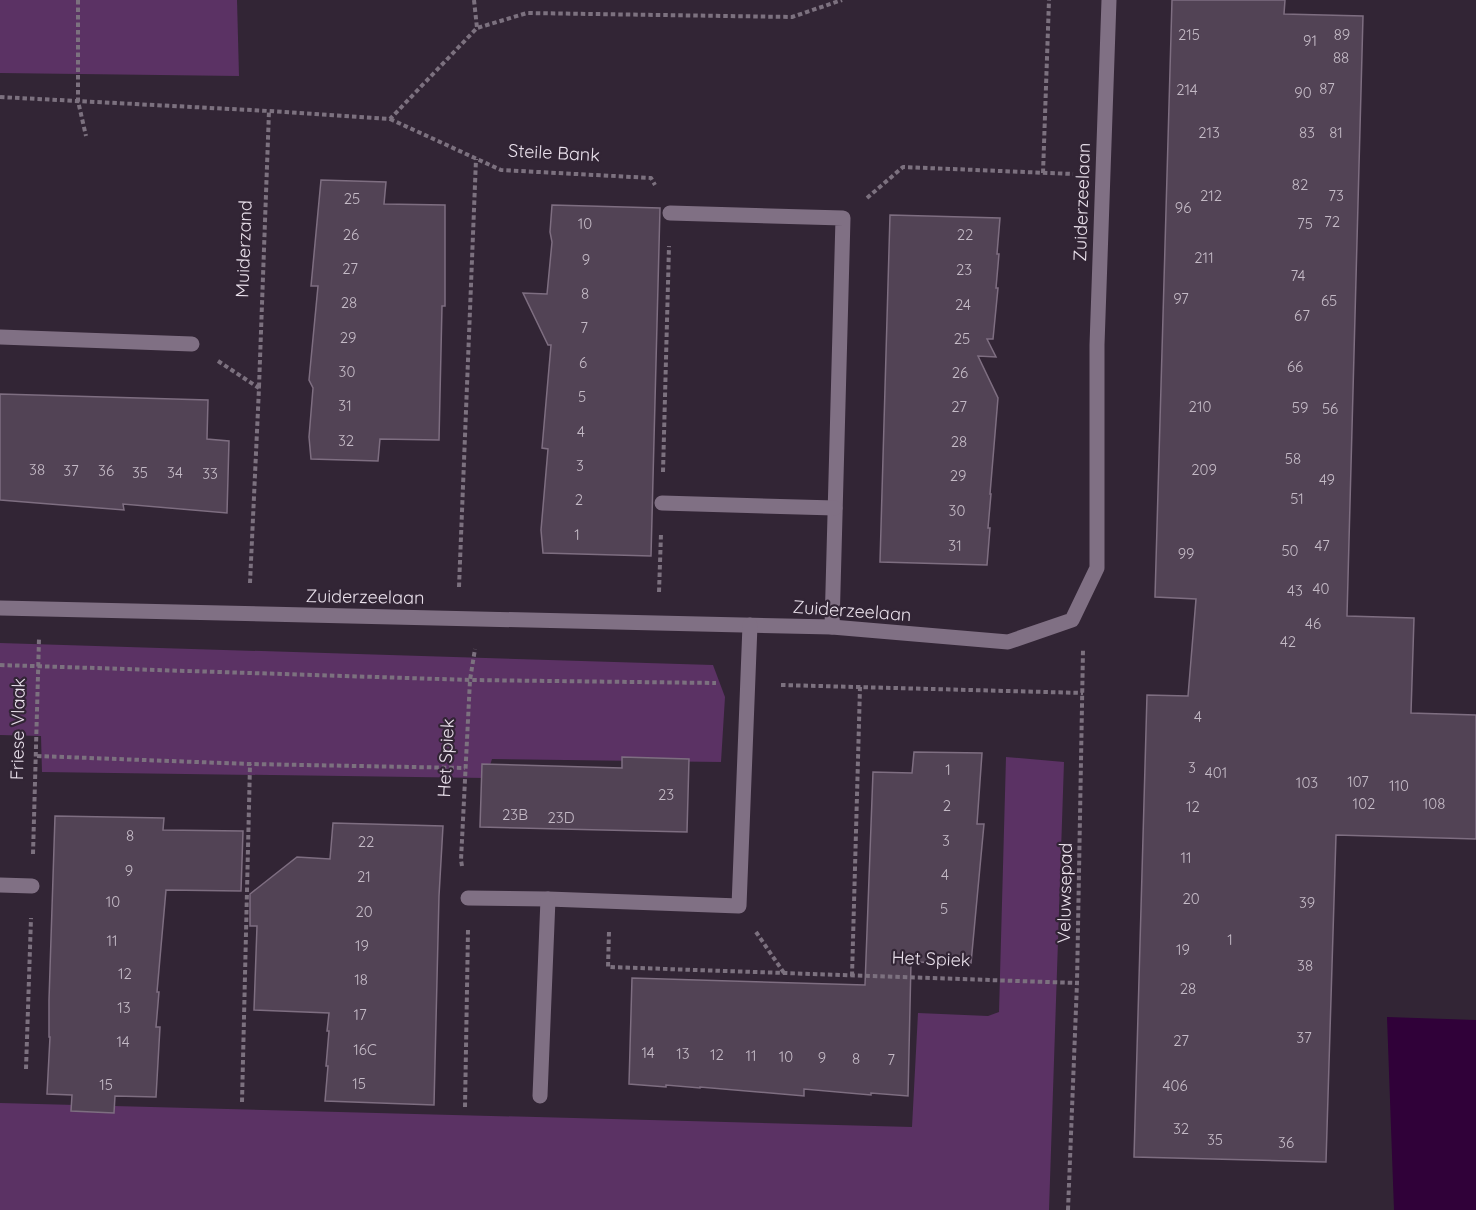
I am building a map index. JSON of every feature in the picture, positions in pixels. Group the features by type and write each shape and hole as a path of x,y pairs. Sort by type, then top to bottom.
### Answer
{"street":[{"name":"Zuiderzeelaan","path":"0,608 832,627 1008,642 1072,620 1097,568 1097,345 1109,0"},
{"path":"670,213 843,218 832,627"},
{"path":"0,337 192,344"},
{"path":"662,503 835,508"},
{"path":"468,898 739,906 750,625"},
{"path":"0,885 32,886"},
{"path":"540,1096 548,899"}],"path":[{"path":"78,0 78,101 87,136"},
{"path":"474,0 477,28"},
{"path":"0,97 390,119 477,28 527,13 792,17 842,0"},
{"path":"1043,173 1049,0"},
{"name":"Muiderzand","path":"249,614 268,111"},
{"name":"Steile Bank","path":"390,119 501,170 651,178 670,213"},
{"path":"458,619 476,159"},
{"path":"843,218 903,167 1103,175"},
{"path":"658,623 670,213"},
{"path":"192,344 259,388"},
{"name":"Friese Vlaak","path":"26,1069 40,609"},
{"name":"Het Spiek","path":"465,1107 468,898 461,860 470,680 480,619"},
{"name":"Veluwsepad","path":"1068,1210 1077,983 1083,693 1083,642 1072,620"},
{"path":"0,665 470,680 748,684 1083,693"},
{"path":"852,976 860,687"},
{"path":"37,756 250,764 465,768"},
{"path":"242,1102 250,764"},
{"name":"Het Spiek","path":"609,901 608,968 1077,983"},
{"path":"739,906 784,974"}],"shaded area":[{"path":"0,0 237,0 239,76 0,73"},
{"path":"0,643 713,665 725,697 721,762 492,759 486,778 42,772 41,736 0,735"},
{"path":"1006,757 1064,762 1049,1210 0,1210 0,1103 912,1127 918,1013 988,1016 999,1012"},
{"path":"1387,1017 1476,1020 1476,1210 1394,1210"}],"building":[{"path":"1172,0 1285,0 1284,14 1363,16 1347,616 1414,618 1411,713 1476,715 1476,839 1336,835 1326,1162 1134,1157 1147,695 1188,696 1196,599 1155,597"},
{"path":"321,180 386,182 384,204 445,205 445,306 442,306 439,440 380,439 378,461 311,459 309,437 313,388 309,380 318,286 311,286"},
{"path":"552,205 660,208 651,556 543,553 541,530 548,449 542,448 551,345 548,345 523,293 547,294 552,242 550,232"},
{"path":"890,215 1000,218 996,288 998,288 993,339 987,339 996,357 978,356 998,398 987,565 880,562"},
{"path":"0,394 208,400 207,439 229,441 227,513 123,504 124,510 0,500"},
{"path":"914,752 982,753 977,824 984,824 971,963 911,962 908,1096 804,1089 804,1096 700,1087 629,1084 632,978 865,985 873,772 912,773"},
{"path":"622,757 689,759 687,832 480,827 482,764 622,768"},
{"path":"55,816 164,818 163,830 243,831 241,891 166,890 157,992 159,992 156,1027 160,1027 156,1097 115,1096 114,1113 71,1111 72,1095 47,1094"},
{"path":"333,823 443,826 434,1105 325,1101 329,1013 254,1010 257,926 250,926 250,894 297,857 330,859"}]}
